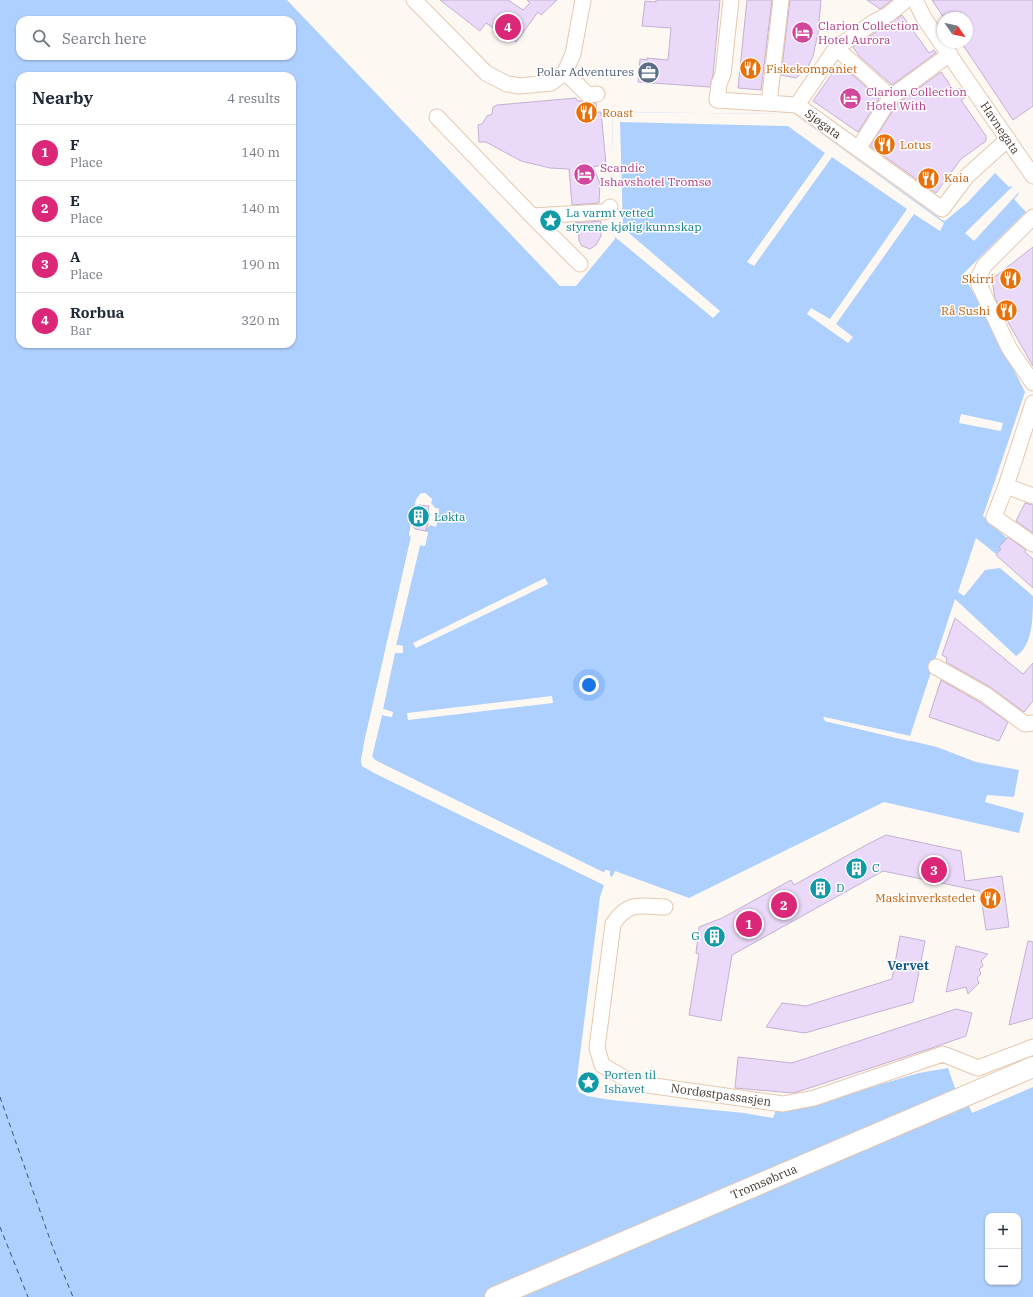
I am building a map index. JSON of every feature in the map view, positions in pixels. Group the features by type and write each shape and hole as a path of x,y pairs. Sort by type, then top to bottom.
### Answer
{"main road":[{"name":"Tromsøbrua","path":"495,1297 1033,1067"}],"street":[{"path":"424,4 486,73 507,84 545,84 551,83 565,72 573,54 583,0"},
{"path":"731,0 723,74 719,84 722,100 797,105"},
{"path":"770,104 781,0"},
{"name":"Sjøgata","path":"906,0 888,14 836,48 797,105 942,209 967,176 1008,139"},
{"name":"Havnegata","path":"915,0 924,18 1033,176"},
{"path":"836,48 891,97"},
{"path":"858,149 891,97 950,54"},
{"path":"565,72 593,95"},
{"path":"437,117 580,264"},
{"path":"532,216 603,212 608,210 610,206"},
{"path":"1033,217 984,266 979,273 977,280 1009,348 1033,383"},
{"path":"1033,402 1006,486 994,517 1033,544"},
{"path":"1006,486 1033,496"},
{"path":"936,667 986,695 1025,724 1033,723"},
{"name":"Nordøstpassasjen","path":"665,907 635,906 620,912 613,924 597,1048 602,1066 633,1083 783,1104 814,1098 943,1054 978,1068 1033,1047"}],"water":[{"path":"0,0 287,0 560,286 576,286 615,239 612,112 794,114 945,221 968,202 995,173 1009,187 1011,186 1019,194 1014,199 1026,212 963,274 995,332 1025,392 983,516 1009,540 999,547 1001,549 996,554 976,538 958,592 964,596 985,570 1000,568 1033,596 1033,612 1029,638 1022,651 1016,656 955,599 910,736 824,717 825,721 937,747 976,762 1019,770 1014,797 987,795 985,802 1024,813 1019,833 884,802 689,898 615,871 612,877 610,876 610,871 605,870 605,873 374,760 372,756 382,715 392,717 392,712 383,709 395,653 403,652 403,646 396,645 420,545 425,546 428,533 422,531 431,525 436,527 439,509 435,508 431,503 432,499 425,493 420,494 416,500 409,535 411,537 361,760 362,766 374,773 604,885 600,897 576,1086 579,1092 587,1096 611,1100 744,1113 773,1118 777,1107 794,1110 919,1073 948,1068 955,1088 961,1087 972,1113 1033,1087 1033,1297 0,1297"}],"pier":[{"path":"612,112 794,114 944,223 940,231 914,214 836,324 853,337 848,343 807,314 811,308 830,319 907,209 832,157 754,266 747,262 825,153 788,126 620,122 623,228 720,311 713,318 615,237"},
{"path":"1012,187 1018,193 974,241 965,233"},
{"path":"961,414 1003,423 1001,431 959,423"},
{"path":"425,493 432,499 431,503 435,508 439,509 436,527 431,525 423,531 428,532 425,546 420,545 396,645 403,646 403,653 394,653 383,709 393,712 392,717 382,715 372,756 375,760 604,873 605,870 610,871 610,876 612,877 611,879 608,877 608,872 604,875 374,762 371,757 380,714 390,714 381,709 393,653 401,651 401,648 395,647 394,645 418,544 423,543 426,534 420,530 430,523 434,524 437,511 429,504 430,499 424,495 417,500 411,535 413,538 367,738 364,764 606,883 604,885 362,766 361,760 365,738 411,537 409,535 416,500 420,494"},
{"path":"545,578 548,584 416,648 413,643"},
{"path":"552,696 553,703 408,720 407,713"},
{"path":"823,717 910,736 910,738 902,737 910,739 909,741 825,721"}],"building":[{"path":"440,0 508,0 523,10 530,3 527,0 557,0 541,15 538,12 516,42 486,23 480,31"},
{"path":"656,0 720,0 713,75 710,87 638,82 640,59 647,60 647,58 668,60 671,28 642,26 645,1 656,2"},
{"path":"747,0 772,0 761,90 738,88"},
{"path":"790,0 821,0 818,33 813,56 808,67 796,78 781,75"},
{"path":"867,0 892,0 880,9"},
{"path":"932,0 1033,0 1033,106 1013,120 965,48 973,48 973,12 940,12"},
{"path":"902,15 929,53 934,50 936,53 892,85 859,56 853,47"},
{"path":"838,65 854,76 879,99 858,132 813,101"},
{"path":"941,72 955,92 960,88 966,97 961,100 986,136 986,141 961,159 936,193 870,146 898,103"},
{"name":"Scandic Ishavshotel Tromsø","path":"576,98 577,101 581,101 585,104 596,103 597,112 601,112 606,164 593,167 600,183 599,203 572,205 569,169 550,168 521,161 486,142 479,142 478,125 482,124 487,116 492,114 493,107 497,105"},
{"path":"601,221 601,236 596,245 590,249 582,246 579,241 578,223 574,223"},
{"path":"1033,247 1033,366 995,298 992,279"},
{"path":"1025,503 1033,505 1033,533 1016,521"},
{"name":"Løkta","path":"419,505 429,506 428,511 430,515 426,531 415,529 408,519 410,511"},
{"path":"1008,537 1026,550 1025,552 1033,559 1033,588 996,555 1001,549 999,547"},
{"path":"955,618 1023,674 1033,663 1033,701 1024,712 990,687 946,662 947,658 942,655"},
{"path":"941,680 981,703 1008,722 999,741 929,717"},
{"path":"886,835 961,851 965,881 1002,876 1009,927 986,930 980,891 883,871 732,955 721,1021 689,1015 699,954 696,953 699,927 722,918 791,880 794,885"},
{"path":"900,936 925,941 913,1002 805,1033 766,1027 782,1003 806,1006 892,979"},
{"path":"1028,941 1033,942 1033,1018 1009,1025"},
{"path":"956,946 988,954 981,961 983,966 979,969 981,974 977,978 979,983 968,994 966,987 946,992"},
{"path":"956,1009 972,1013 966,1036 793,1093 735,1088 738,1057 792,1063"}],"ferry route":[{"path":"0,1097 53,1248 73,1297"},
{"path":"0,1227 28,1297"}],"place":[{"name":"Rorbua","path":"508,27"},
{"name":"Clarion Collection Hotel Aurora","path":"802,33"},
{"name":"Fiskekompaniet","path":"750,69"},
{"name":"Polar Adventures","path":"649,72"},
{"name":"Clarion Collection Hotel With","path":"850,99"},
{"name":"Roast","path":"586,113"},
{"name":"Lotus","path":"884,145"},
{"name":"Scandic Ishavshotel Tromsø","path":"584,175"},
{"name":"Kaia","path":"929,178"},
{"name":"La varmt vetted styrene kjølig kunnskap","path":"551,220"},
{"name":"Skirri","path":"1010,279"},
{"name":"Rå Sushi","path":"1006,311"},
{"name":"Løkta","path":"419,517"},
{"name":"C","path":"857,868"},
{"name":"A","path":"934,870"},
{"name":"D","path":"820,888"},
{"name":"Maskinverkstedet","path":"991,898"},
{"name":"E","path":"784,905"},
{"name":"F","path":"749,924"},
{"name":"G","path":"715,936"},
{"name":"Porten til Ishavet","path":"588,1082"}],"district":[{"name":"Vervet","path":"908,965"}]}
